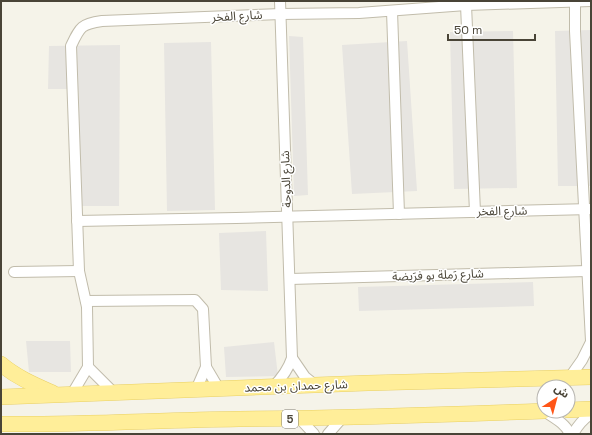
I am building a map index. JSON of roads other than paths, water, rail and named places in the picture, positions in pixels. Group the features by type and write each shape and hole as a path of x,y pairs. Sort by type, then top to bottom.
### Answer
{"main road":[{"path":"1,364 9,371 36,385 65,395"},
{"name":"شارع حمدان بن محمد","path":"1,397 315,385 591,377"},
{"path":"576,410 591,409"},
{"name":"5","path":"1,424 32,429 88,424 239,419 342,418 536,411"}],"street":[{"name":"شارع الدوحة","path":"273,387 282,378 289,367 292,358 280,1"},
{"path":"570,377 582,360 591,342 587,271 588,209 575,31 575,1"},
{"name":"شارع الفخر","path":"88,367 86,300 79,271 71,46 79,30 89,23 102,21 281,14 359,13 466,5 591,1"},
{"path":"466,5 475,212"},
{"path":"392,10 399,214"},
{"name":"شارع الفخر","path":"78,221 588,209"},
{"path":"14,272 79,271"},
{"name":"شارع رَملة بو فرَيضة","path":"290,279 587,271"},
{"path":"86,300 195,300 203,309 206,367 196,390"},
{"path":"292,358 305,377 315,385"},
{"path":"65,395 88,367 114,392"},
{"path":"206,367 219,389"},
{"path":"573,434 584,419 591,414"},
{"path":"328,434 342,418"},
{"path":"300,419 314,434"},
{"path":"557,419 567,428 570,434"}]}
